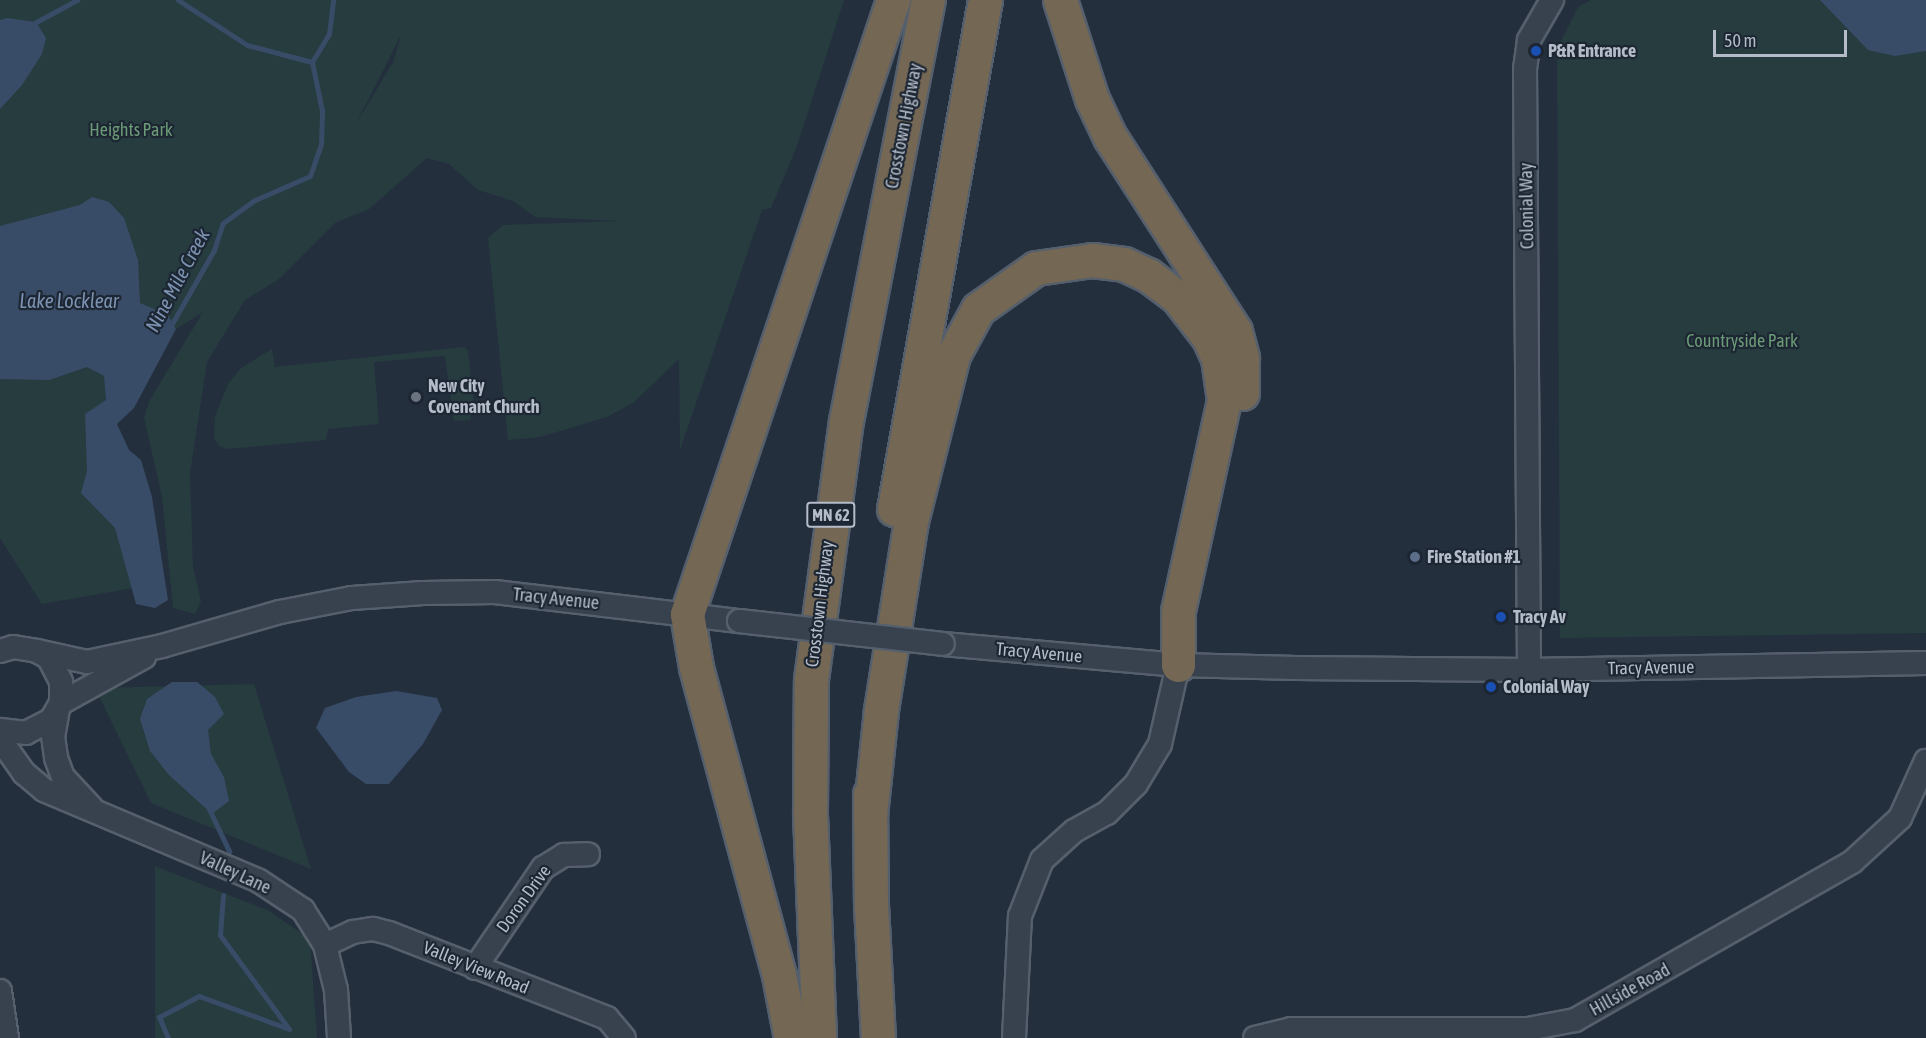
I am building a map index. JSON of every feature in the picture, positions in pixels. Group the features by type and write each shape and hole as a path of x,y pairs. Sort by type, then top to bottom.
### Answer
{"highway":[{"path":"791,1038 779,975 696,666 687,614 893,0"},
{"name":"Crosstown Highway","path":"819,1038 810,811 811,679 846,421 928,0"},
{"path":"878,1038 870,815 877,662 897,494 985,0"},
{"path":"1060,0 1092,99 1110,137 1235,331 1242,358 1244,411 1236,449 1178,665"},
{"path":"870,815 882,710 911,521 952,355 978,309 1036,268 1092,260 1124,264 1148,275 1178,298 1209,338 1218,358 1224,400 1178,611 1178,665"}],"street":[{"name":"Colonial Way","path":"1529,670 1525,69 1529,40 1552,0"},
{"name":"Tracy Avenue","path":"0,651 13,647 85,663 162,646 322,604 423,592 495,592 943,644 1178,665 1529,670 1926,663"},
{"name":"Tracy Avenue","path":"0,729 26,734 39,729 60,705 162,646"},
{"name":"Valley Lane","path":"37,651 57,669 62,681 60,705 53,736 63,777 83,802 105,816"},
{"path":"1014,1038 1020,916 1042,860 1074,831 1107,813 1136,784 1160,744 1178,665"},
{"name":"Valley Lane","path":"0,739 24,773 44,790 259,880 303,910 325,945 336,990 339,1038"},
{"name":"Hillside Road","path":"1255,1038 1291,1029 1332,1028 1527,1033 1575,1020 1606,1005 1852,862 1900,818 1926,761"},
{"name":"Doron Drive","path":"476,968 543,868 564,855 588,854"},
{"name":"Valley View Road","path":"325,945 353,932 373,928 607,1018 623,1035"},
{"path":"0,991 7,1038"}],"green space":[{"name":"Heights Park","path":"0,0 844,0 797,146 771,208 762,210 680,450 679,359 633,403 607,417 540,437 508,440 488,238 503,225 620,221 535,217 513,201 478,190 449,164 427,158 369,209 335,223 279,279 245,300 207,362 190,473 193,566 201,601 195,614 173,608 162,497 144,417 150,400 203,312 176,329 173,323 105,418 150,585 42,604 0,538","holes":["401,36 393,62 356,124"]},
{"name":"Countryside Park","path":"1591,0 1926,0 1926,633 1560,638 1557,49 1578,7"},
{"path":"464,347 468,351 474,404 470,420 454,421 445,356 374,362 379,424 328,429 326,440 228,449 219,446 214,438 215,416 228,384 241,368 272,349 275,367"},
{"path":"254,684 311,869 151,803 95,688"},
{"path":"155,866 269,911 310,939 317,1038 155,1038"}],"water":[{"path":"1820,0 1926,0 1926,51 1895,56 1868,50"},
{"path":"7,18 36,22 46,38 42,54 22,85 0,109 0,20"},
{"name":"Lake Locklear","path":"92,197 109,202 124,218 138,260 140,303 168,315 176,329 134,408 117,424 129,450 141,460 152,497 168,600 155,608 136,604 115,528 81,493 87,471 85,414 106,400 104,376 87,367 49,380 0,379 0,226 80,205"},
{"path":"172,682 197,682 215,697 224,714 208,730 211,754 224,777 229,801 212,814 169,775 150,751 140,719 147,699"},
{"path":"396,691 437,698 442,710 423,744 389,784 366,784 349,772 316,728 325,708 356,697"}],"waterway":[{"path":"36,22 77,0"},
{"path":"178,0 247,45 312,62"},
{"name":"Nine Mile Creek","path":"169,329 214,250 223,223 255,200 310,176 321,144 322,111 312,62 329,34 333,0"},
{"name":"Nine Mile Creek","path":"209,809 229,851"},
{"name":"Nine Mile Creek","path":"168,1038 159,1017 199,996 289,1029 220,935 223,895"}],"place":[{"name":"P&R Entrance","path":"1536,51"},
{"name":"New City Covenant Church","path":"416,397"},
{"name":"Fire Station #1","path":"1415,557"},
{"name":"Tracy Av","path":"1501,617"},
{"name":"Colonial Way","path":"1491,687"}]}
